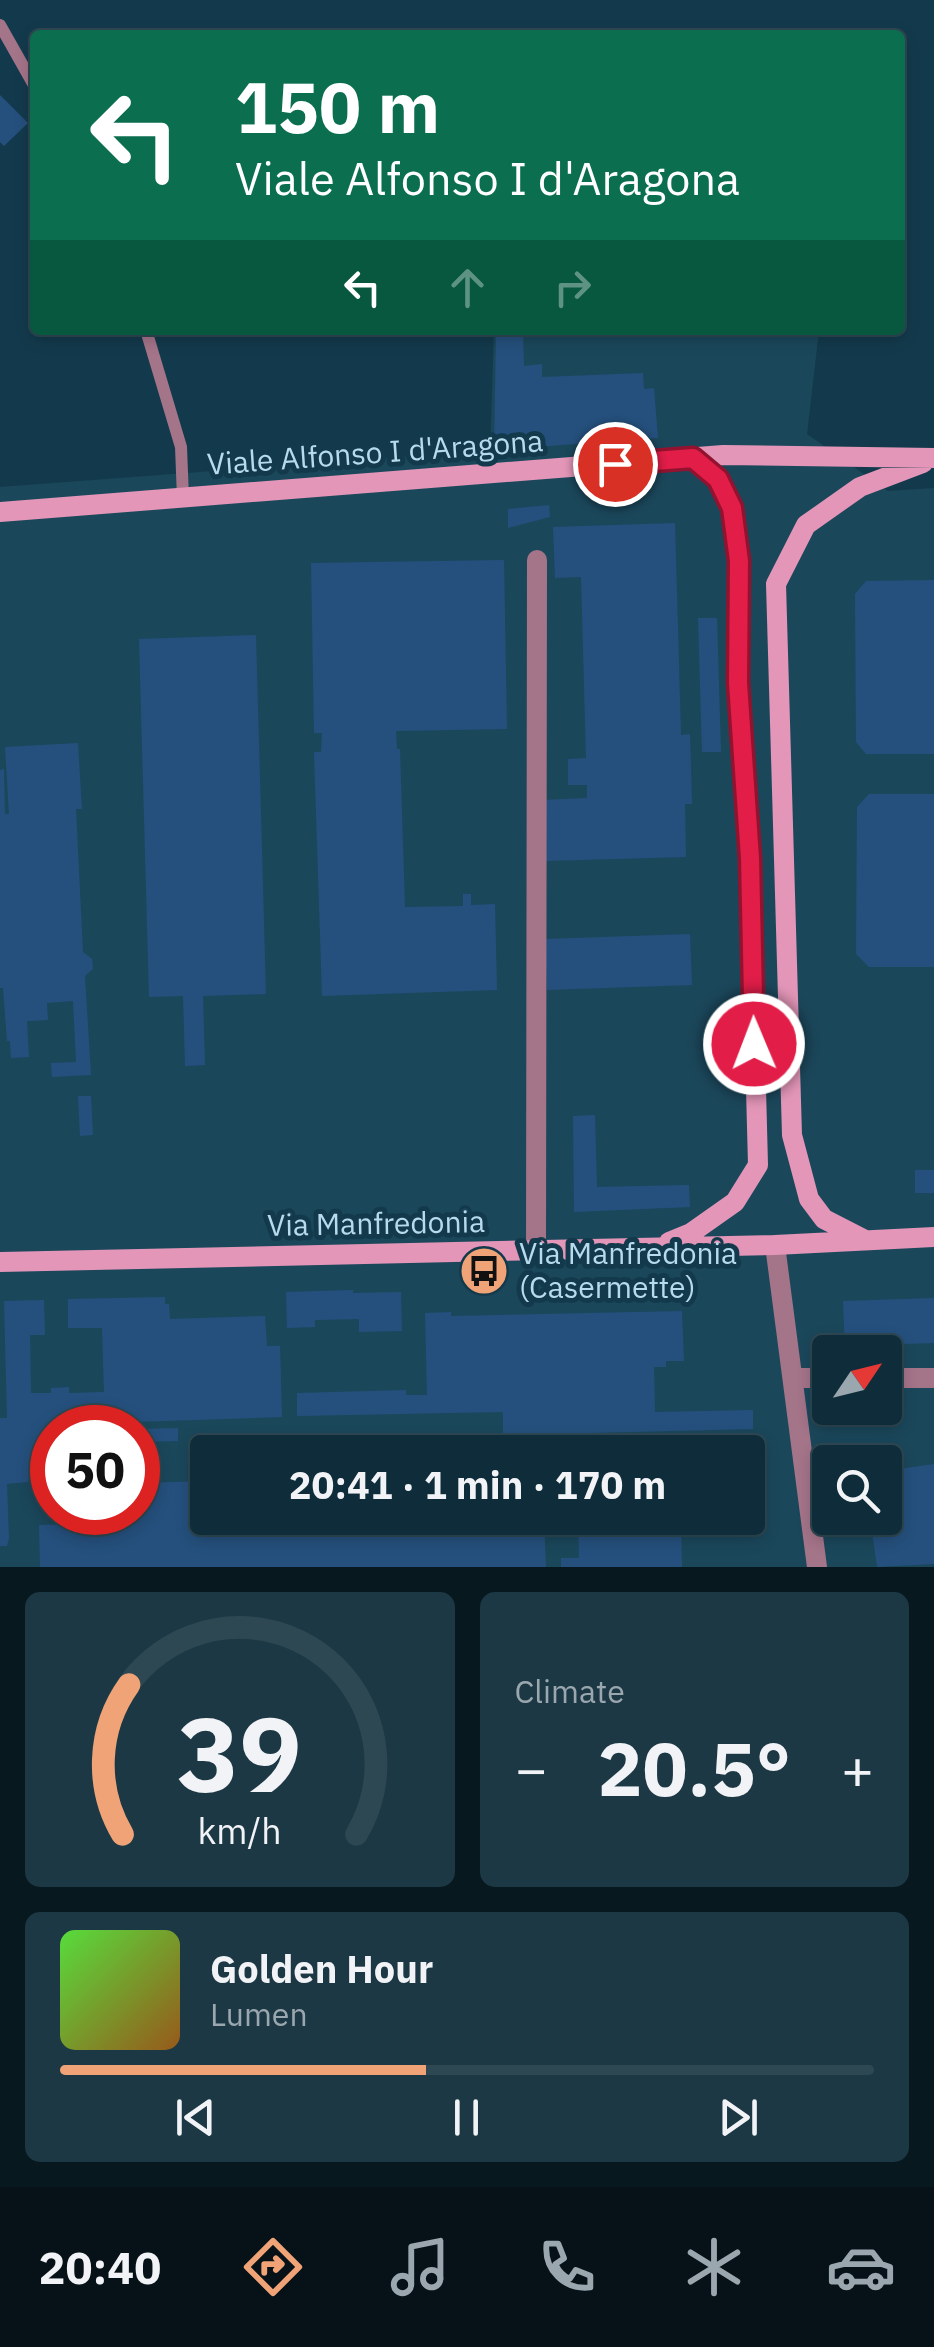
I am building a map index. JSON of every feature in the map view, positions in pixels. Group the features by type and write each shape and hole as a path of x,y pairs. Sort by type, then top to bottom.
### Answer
{"main road":[{"name":"Viale Alfonso I d'Aragona","path":"0,512 723,455 934,459"},
{"path":"662,1245 691,1233 735,1202 758,1166 750,858 738,683 739,561 732,508 718,479 693,458"},
{"path":"866,1240 824,1219 809,1199 792,1134 776,584 806,525 860,488 934,459"},
{"name":"Via Manfredonia","path":"0,1262 776,1245 934,1237"}],"street":[{"path":"536,1251 537,560"},
{"path":"776,1245 817,1567"},
{"path":"793,1378 812,1378"},
{"path":"902,1378 934,1378"}],"lane":[{"path":"0,25 30,78"},
{"path":"147,335 181,448 184,498"}],"shaded area":[{"path":"494,335 818,335 807,434 888,491 934,488 934,1567 0,1567 0,487 490,450"}],"building":[{"path":"0,95 28,123 4,146 0,142"},
{"path":"496,335 523,335 524,366 542,364 542,377 643,373 644,389 654,388 658,438 494,450"},
{"path":"549,505 550,517 508,528 508,509"},
{"path":"675,523 681,735 690,734 692,804 685,804 686,857 545,861 543,800 587,798 587,785 568,785 568,759 586,758 581,577 555,578 553,527"},
{"path":"504,560 507,729 396,731 400,749 405,907 463,906 463,894 471,894 471,905 495,904 497,990 322,996 314,752 321,752 322,733 314,733 311,563"},
{"path":"934,580 934,754 866,754 856,742 855,594 866,581"},
{"path":"698,618 717,618 721,752 702,752"},
{"path":"256,635 266,994 203,996 205,1065 185,1066 183,996 149,997 139,639"},
{"path":"78,743 82,809 76,809 83,952 92,959 93,969 85,976 91,1075 52,1077 51,1063 76,1062 73,1001 47,1003 48,1020 27,1021 29,1057 11,1058 7,1041 0,988 0,770 4,769 5,814 9,814 5,747"},
{"path":"869,794 934,794 934,967 869,967 856,954 857,807"},
{"path":"690,934 692,985 547,990 545,939"},
{"path":"78,1096 91,1096 93,1135 80,1136"},
{"path":"595,1115 597,1187 689,1185 690,1207 574,1212 573,1116"},
{"path":"915,1170 934,1170 934,1193 915,1193"},
{"path":"286,1292 401,1292 402,1331 359,1332 359,1319 315,1320 315,1327 287,1328"},
{"path":"165,1297 170,1319 265,1316 267,1346 280,1346 282,1417 160,1421 160,1405 30,1405 30,1475 28,1482 7,1484 9,1538 7,1546 0,1546 0,1418 7,1418 4,1301 44,1300 45,1335 30,1335 31,1393 51,1393 51,1388 69,1387 69,1393 104,1392 102,1328 68,1328 68,1299"},
{"path":"934,1298 934,1343 902,1344 902,1335 844,1335 843,1301"},
{"path":"682,1311 684,1361 666,1361 666,1367 654,1367 655,1412 753,1410 753,1429 503,1435 503,1412 297,1416 297,1393 406,1390 406,1395 427,1395 425,1313 451,1312 451,1316"},
{"path":"160,1428 178,1428 178,1441 160,1441"},
{"path":"934,1464 934,1564 877,1567 872,1535 902,1535 902,1469"},
{"path":"160,1482 190,1482 190,1535 545,1535 546,1567 40,1567 39,1535 160,1535"},
{"path":"578,1535 681,1535 682,1567 561,1567 561,1558 579,1558"}],"place":[{"name":"Via Manfredonia (Casermette)","path":"484,1271"}],"route":[{"path":"615,464 693,458 718,479 732,508 739,561 738,683 750,858 754,1044"}]}
